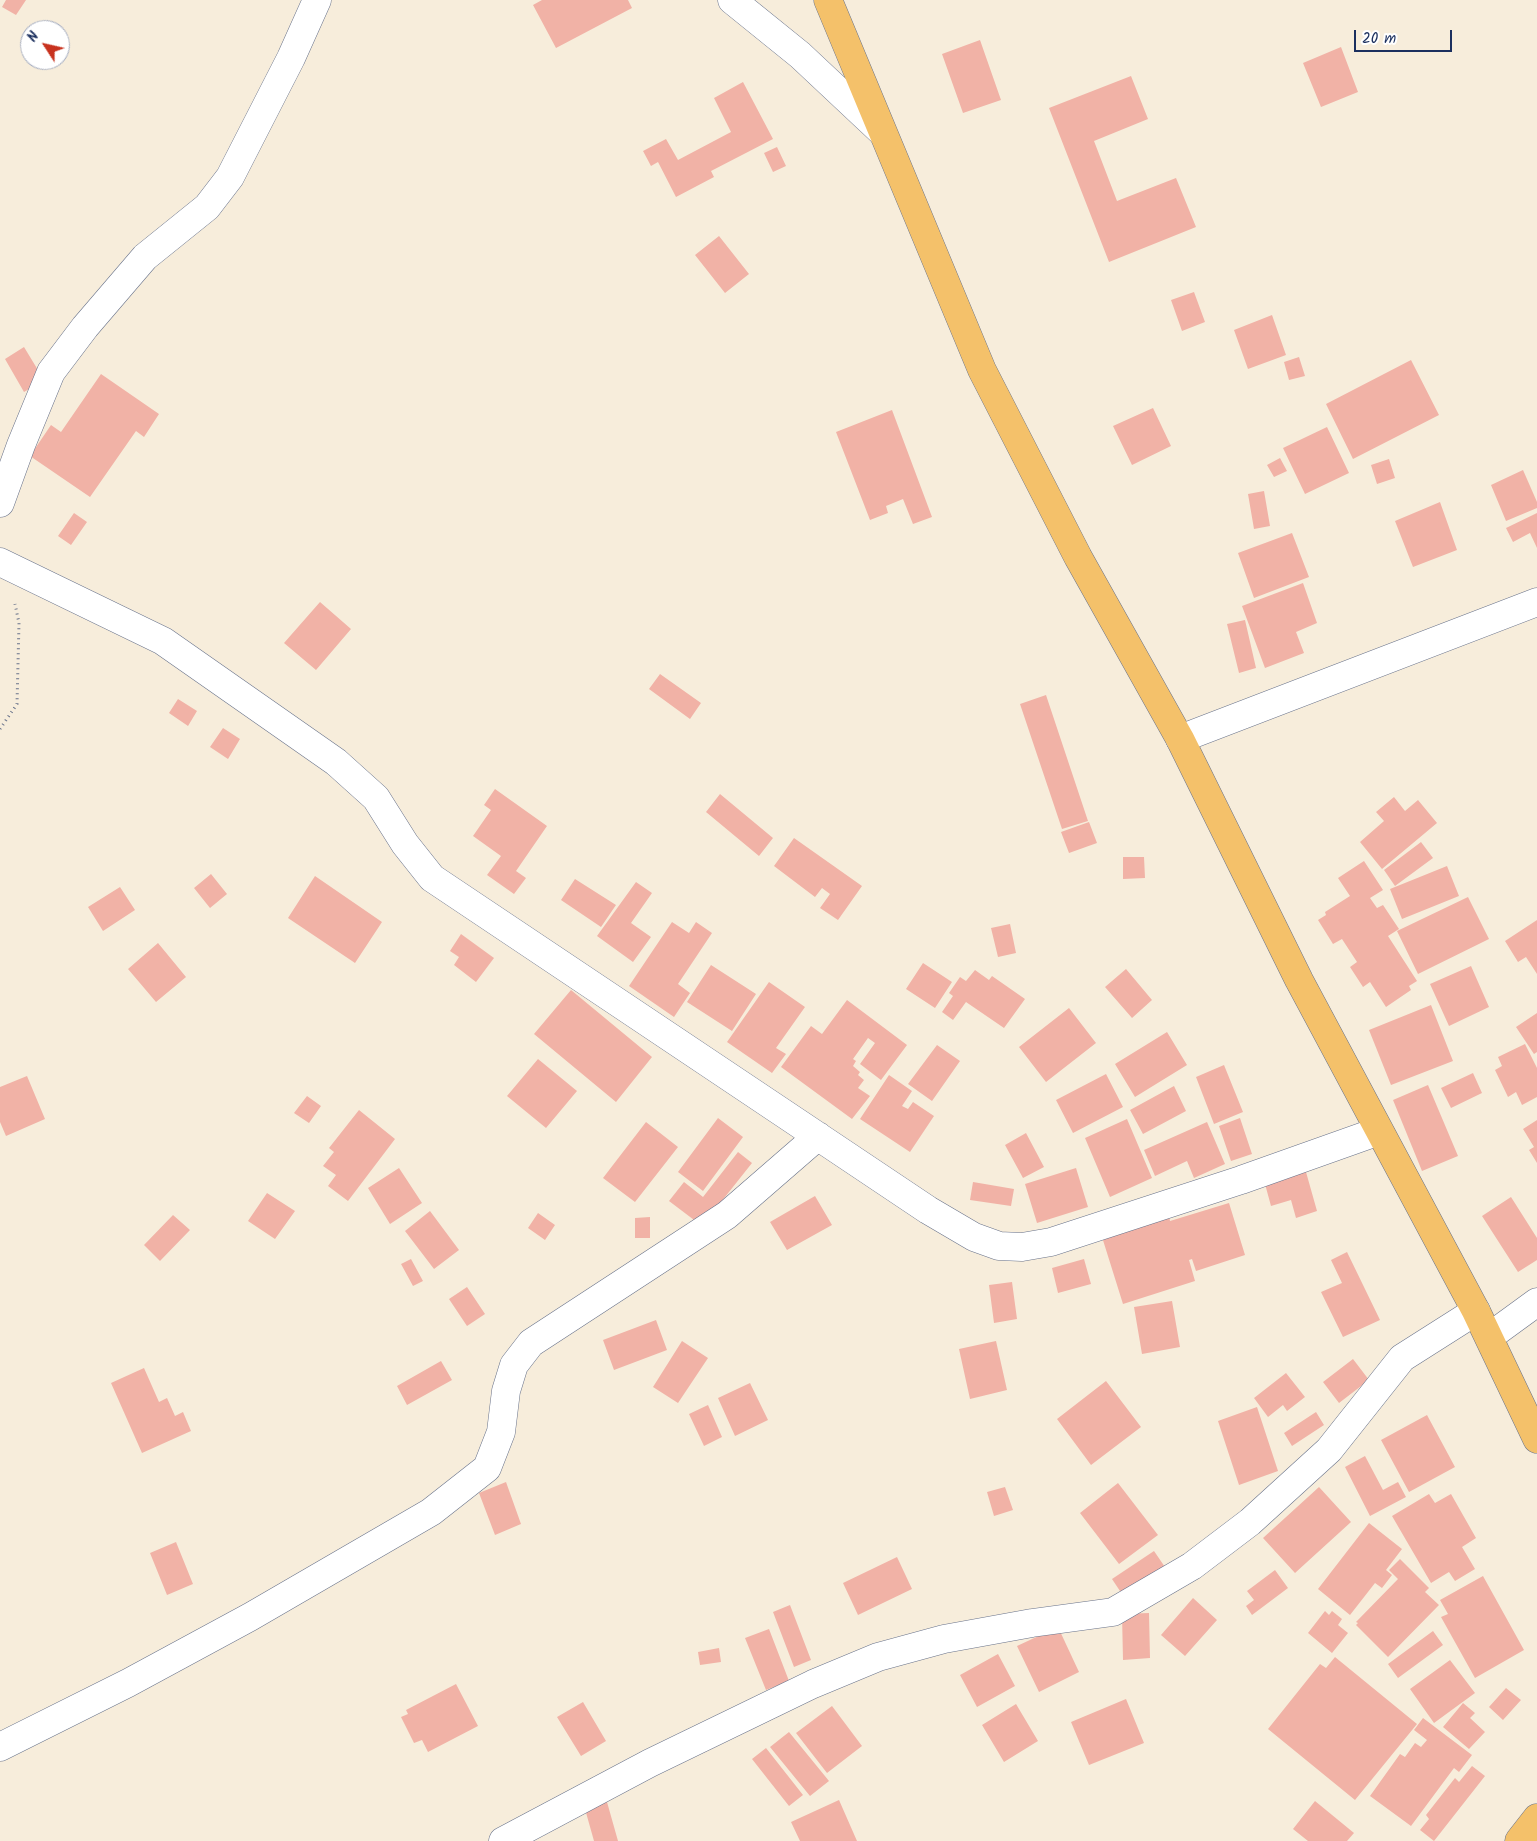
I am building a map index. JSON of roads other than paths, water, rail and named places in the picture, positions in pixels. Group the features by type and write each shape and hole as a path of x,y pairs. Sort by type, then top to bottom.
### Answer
{"main road":[{"path":"828,0 982,370 1078,557 1180,739 1299,980 1476,1311 1537,1440"},
{"path":"1519,1841 1537,1818"}],"street":[{"path":"0,503 51,372 85,327 145,257 207,207 230,177 291,58 317,0"},
{"path":"732,0 800,55 882,132"},
{"path":"3,564 163,641 336,762 376,798 405,844 432,878 928,1210 974,1237 1000,1246 1022,1248 1051,1242 1268,1171 1379,1131"},
{"path":"1180,739 1537,602"},
{"path":"0,1747 128,1683 250,1617 431,1512 487,1468 501,1432 506,1391 514,1365 531,1343 727,1215 818,1136"},
{"path":"1489,1338 1537,1302"},
{"path":"503,1841 650,1763 813,1684 878,1657 944,1640 1032,1623 1113,1612 1192,1566 1250,1522 1329,1450 1402,1358 1476,1311"}]}
